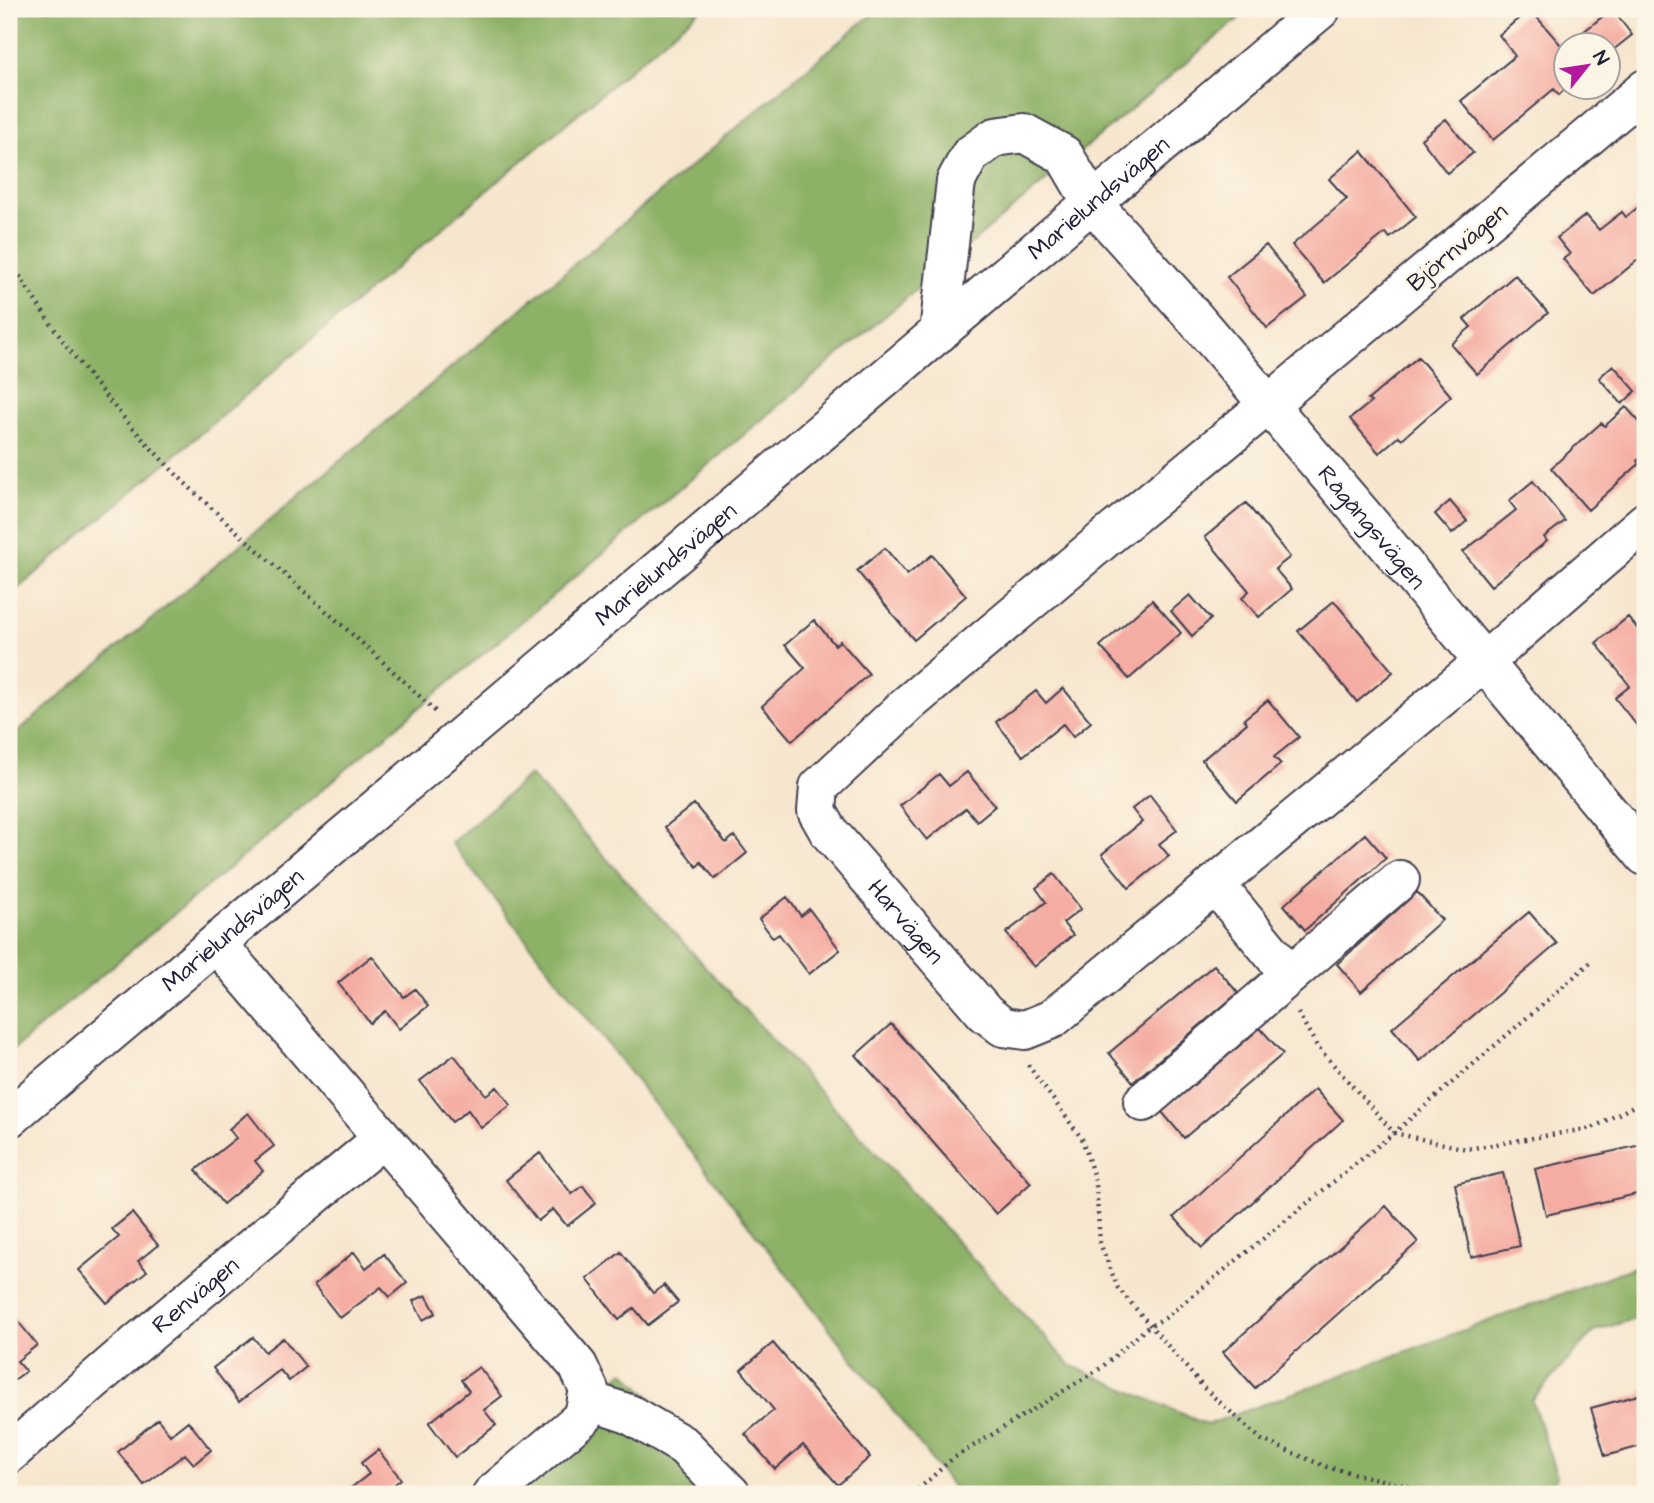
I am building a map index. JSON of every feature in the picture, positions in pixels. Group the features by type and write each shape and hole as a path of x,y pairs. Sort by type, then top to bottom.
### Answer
{"street":[{"name":"Marielundsvägen","path":"9,1118 1321,9"},
{"name":"Björnvägen","path":"1269,404 1645,89"},
{"name":"Rågångsvägen","path":"939,333 956,181 970,155 995,137 1024,133 1064,155 1092,203 1269,404 1483,662 1644,850"},
{"name":"Harvägen","path":"1025,1030 1003,1027 985,1013 829,832 817,811 820,787 909,703 1269,404"},
{"path":"1025,1030 1052,1019 1483,662 1645,522"},
{"path":"1143,1102 1400,880"},
{"path":"1215,884 1290,975"},
{"path":"217,944 578,1366 589,1390 584,1416 492,1494"},
{"name":"Renvägen","path":"9,1454 117,1360 382,1139"},
{"path":"587,1400 629,1413 684,1447 730,1494"}],"path":[{"path":"9,258 76,359 109,400 183,481 384,662 461,737"},
{"path":"913,1494 953,1459 1101,1368 1149,1326 1165,1318 1394,1133 1591,962"},
{"path":"1290,975 1298,1012 1317,1046 1394,1133 1467,1149 1592,1128 1645,1100"},
{"path":"1025,1030 1025,1060 1082,1139 1096,1184 1100,1243 1118,1288 1205,1389 1262,1440 1327,1467 1423,1490 1469,1494"}],"green space":[{"path":"9,9 701,9 9,596"},
{"path":"878,9 1250,9 9,1053 9,739"},
{"path":"530,775 1070,1365 1207,1425 1645,1263 1645,1316 1594,1331 1532,1400 1557,1477 1545,1494 958,1494 451,843"},
{"path":"624,1371 746,1494 475,1494"}],"building":[{"path":"1530,9 1552,35 1552,91 1493,140 1461,101 1515,56 1499,35"},
{"path":"1612,9 1632,35 1622,43 1622,32 1583,32"},
{"path":"1446,119 1473,153 1447,173 1421,139"},
{"path":"1362,151 1416,217 1390,238 1385,233 1324,283 1292,245 1347,199 1329,179"},
{"path":"1643,203 1645,254 1594,296 1563,259 1570,254 1557,238 1586,215 1599,230 1622,212 1626,217"},
{"path":"1266,245 1307,297 1267,328 1227,277"},
{"path":"1515,275 1548,313 1477,374 1451,344 1471,327 1464,319"},
{"path":"1418,357 1451,396 1402,439 1399,436 1379,453 1350,419"},
{"path":"1613,365 1636,391 1622,404 1599,378"},
{"path":"1626,407 1645,428 1645,454 1637,461 1639,464 1588,510 1551,468 1601,423 1605,426"},
{"path":"1533,481 1565,521 1544,537 1547,541 1491,586 1463,552 1516,510 1509,501"},
{"path":"1450,501 1467,521 1452,534 1435,514"},
{"path":"1246,503 1290,557 1275,569 1292,589 1259,617 1242,598 1249,591 1205,537"},
{"path":"885,548 907,575 932,555 966,596 914,640 857,571"},
{"path":"1190,595 1211,619 1192,636 1171,611"},
{"path":"1152,600 1181,633 1129,679 1100,646"},
{"path":"1334,601 1393,672 1357,702 1298,631"},
{"path":"1628,617 1645,638 1645,729 1642,732 1615,698 1630,686 1596,643"},
{"path":"814,620 835,645 840,641 869,674 792,741 762,706 805,668 785,645"},
{"path":"1063,688 1091,722 1073,737 1063,724 1023,756 996,722 1036,691 1046,703"},
{"path":"1268,700 1299,737 1274,757 1281,764 1237,801 1202,760 1247,723 1244,719"},
{"path":"967,772 995,806 977,821 966,808 927,840 900,806 939,774 949,786"},
{"path":"1150,795 1177,830 1159,844 1169,856 1129,888 1102,854 1142,822 1132,809"},
{"path":"694,804 726,843 734,836 747,853 715,879 701,862 697,867 665,827"},
{"path":"1365,834 1386,858 1305,930 1284,905"},
{"path":"1054,874 1081,909 1063,923 1073,935 1034,967 1006,933 1046,902 1036,888"},
{"path":"1417,892 1442,920 1361,992 1337,964"},
{"path":"787,897 801,916 809,909 840,950 809,974 779,934 773,938 759,919"},
{"path":"1529,912 1557,944 1420,1061 1392,1028"},
{"path":"372,956 404,997 415,989 428,1006 399,1029 385,1011 370,1023 338,983"},
{"path":"1214,965 1238,993 1133,1082 1109,1053"},
{"path":"891,1024 1031,1183 996,1214 856,1055"},
{"path":"1260,1028 1283,1054 1184,1138 1162,1112"},
{"path":"454,1055 486,1095 497,1087 511,1105 481,1128 468,1110 452,1122 420,1081"},
{"path":"1315,1089 1343,1120 1202,1248 1174,1217"},
{"path":"248,1113 274,1146 255,1161 263,1171 223,1204 196,1170 236,1138 229,1129"},
{"path":"1645,1144 1645,1192 1546,1215 1535,1169"},
{"path":"540,1153 572,1194 583,1186 596,1203 567,1226 553,1209 538,1221 506,1180"},
{"path":"1503,1173 1520,1246 1471,1257 1455,1184"},
{"path":"1386,1206 1418,1242 1255,1388 1223,1352"},
{"path":"132,1213 158,1245 138,1261 147,1271 107,1303 79,1270 119,1237 112,1229"},
{"path":"354,1252 366,1268 384,1254 407,1283 390,1297 381,1287 340,1318 314,1285"},
{"path":"621,1252 653,1293 664,1285 678,1302 648,1325 634,1308 619,1320 587,1279"},
{"path":"426,1295 436,1313 423,1320 413,1301"},
{"path":"9,1310 37,1345 17,1361 26,1371 9,1384"},
{"path":"253,1337 265,1352 283,1338 306,1367 289,1381 280,1370 239,1402 213,1368"},
{"path":"773,1343 870,1457 838,1485 803,1445 775,1469 745,1434 774,1410 741,1370"},
{"path":"479,1367 502,1396 484,1410 496,1425 455,1457 429,1423 469,1391 461,1380"},
{"path":"1645,1388 1645,1445 1605,1456 1591,1408 1642,1394 1641,1390"},
{"path":"158,1419 170,1435 188,1421 211,1450 194,1464 185,1454 144,1485 118,1452"},
{"path":"378,1450 401,1479 385,1494 343,1494 369,1474 361,1463"}]}
